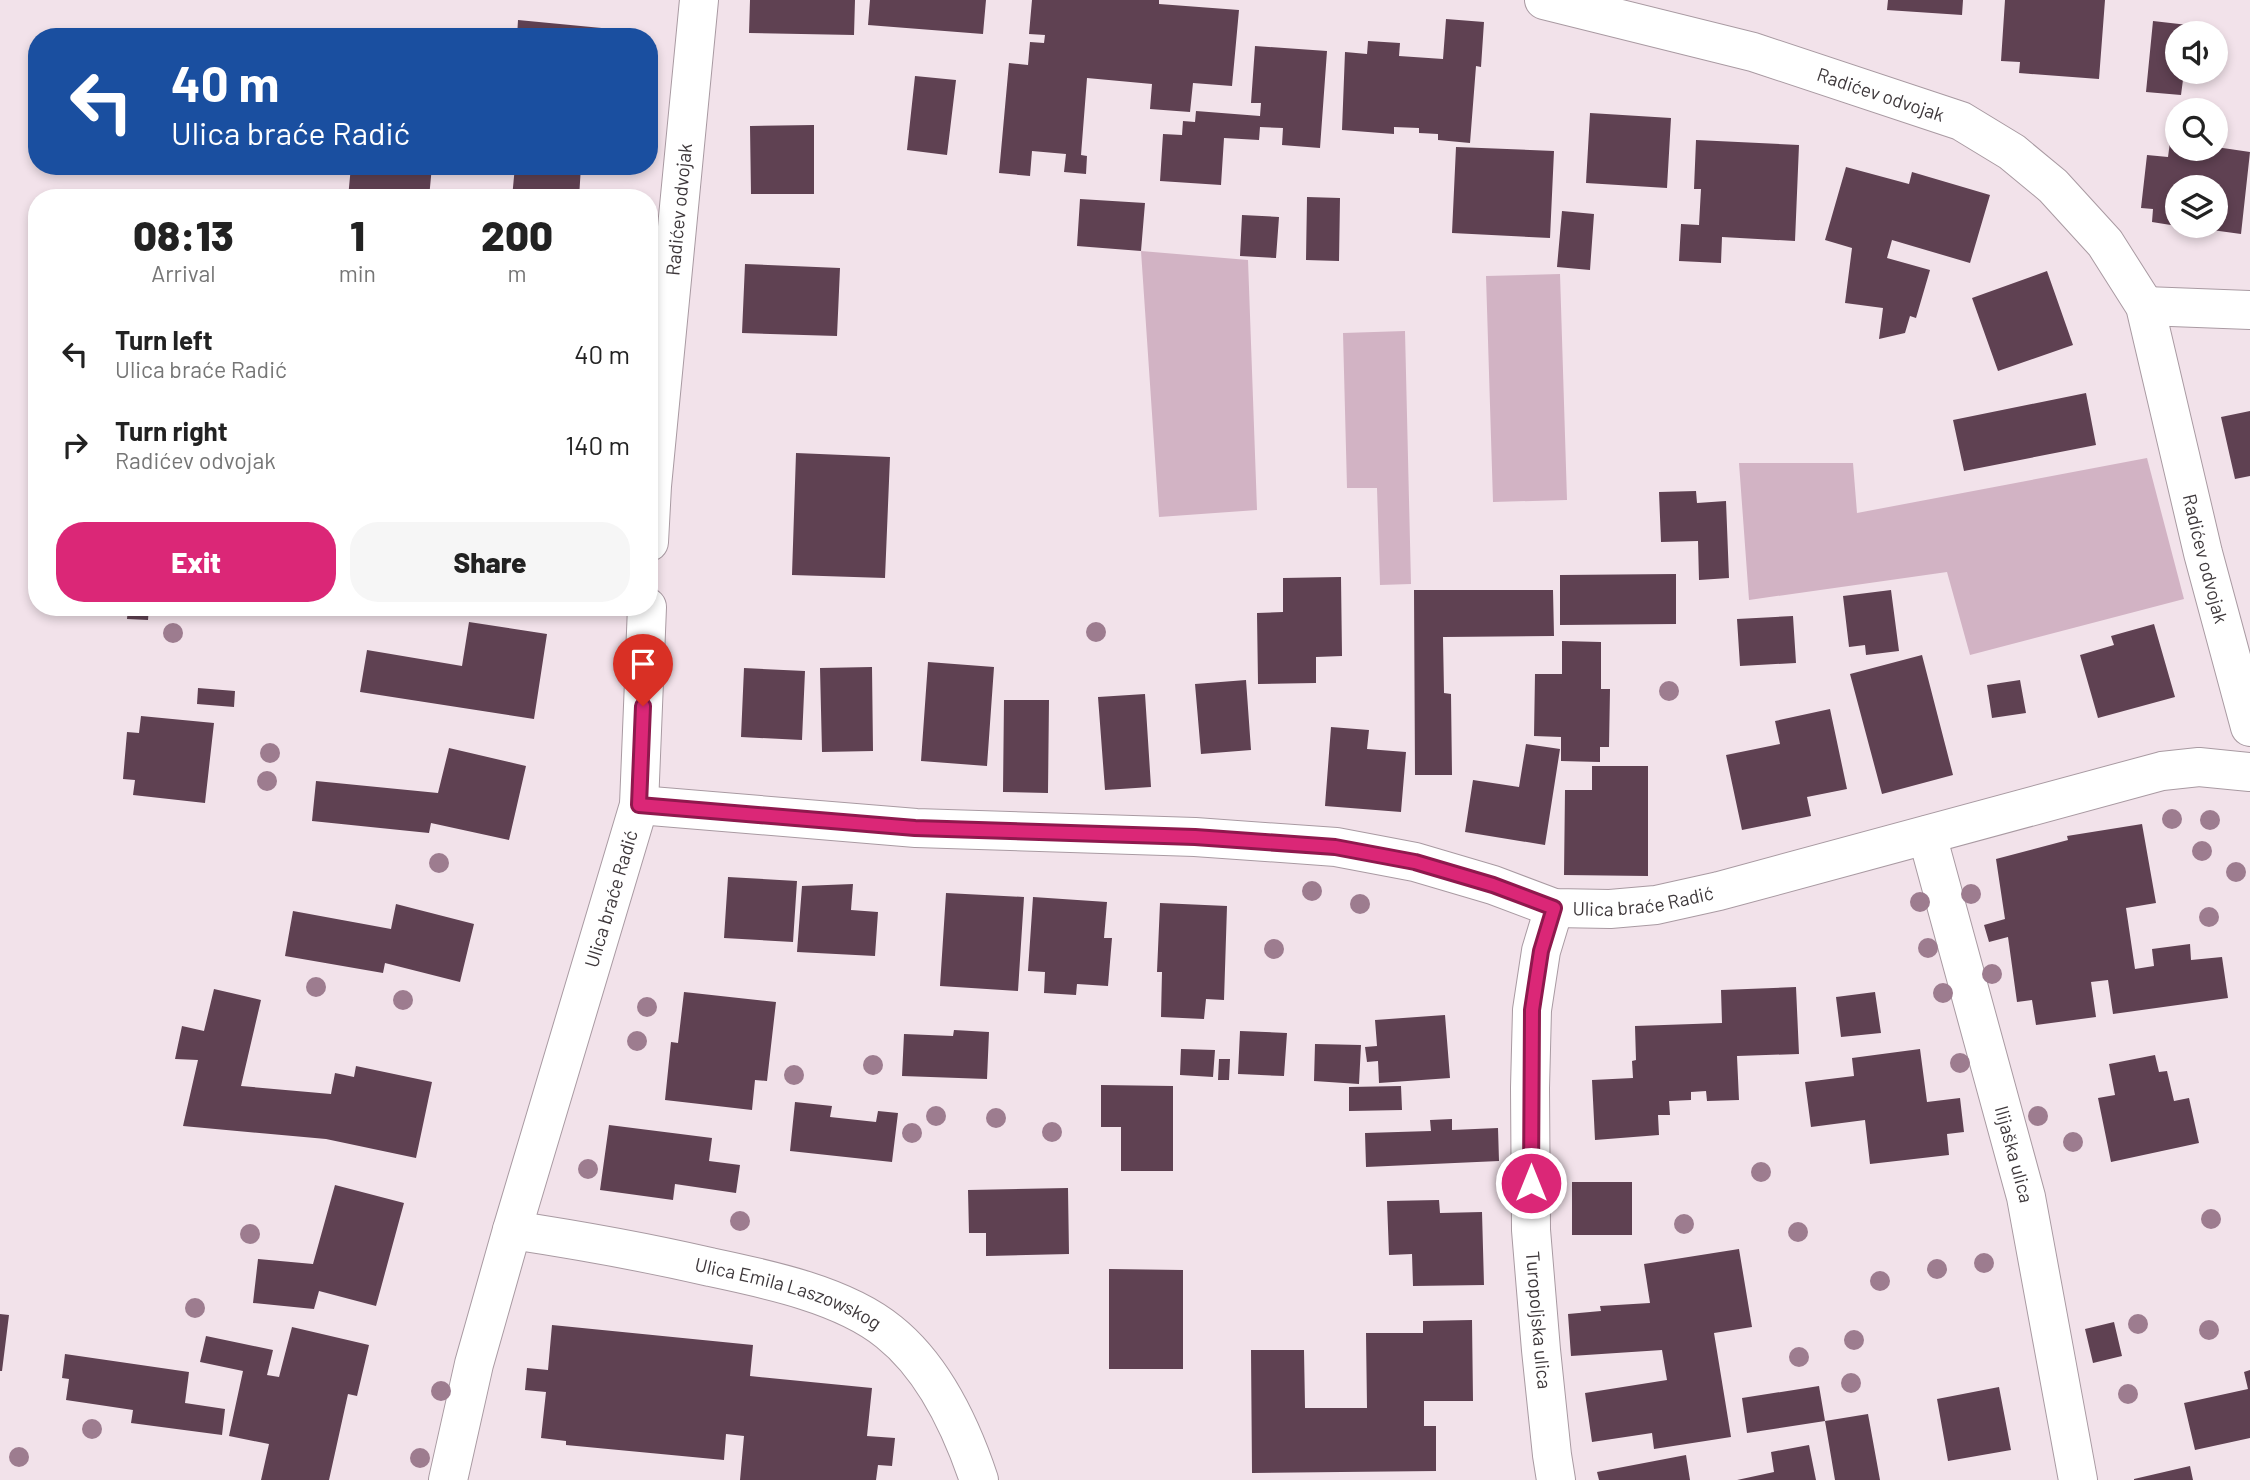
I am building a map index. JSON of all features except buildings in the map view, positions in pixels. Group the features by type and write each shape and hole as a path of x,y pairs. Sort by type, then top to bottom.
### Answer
{"street":[{"name":"Radićev odvojak","path":"658,421 699,0"},
{"name":"Radićev odvojak","path":"1544,0 1753,52 1961,121 2012,152 2053,186 2105,243 2145,306 2203,553 2250,727"},
{"path":"2145,306 2250,310"},
{"path":"639,805 647,616"},
{"name":"Ulica braće Radić","path":"448,1480 474,1364 639,805 915,828 1195,837 1335,847 1415,862 1493,885 1554,908 1610,909 1656,905 1719,891 2162,771 2199,768 2250,772"},
{"name":"Ilijaška ulica","path":"1927,835 2026,1197 2078,1480"},
{"name":"Turopoljska ulica","path":"1554,908 1541,951 1532,1010 1530,1088 1531,1230 1556,1480"},
{"name":"Ulica Emila Laszowskog","path":"512,1230 659,1255 773,1281 838,1303 888,1331 914,1355 938,1389 957,1424 979,1480"}],"shaded area":[{"path":"1141,251 1248,260 1257,510 1159,517"},
{"path":"1560,274 1567,500 1493,502 1486,276"},
{"path":"1405,331 1411,584 1380,585 1377,488 1347,488 1343,333"},
{"path":"2147,458 2184,599 1970,655 1947,572 1749,600 1739,463 1853,463 1857,513"}],"route":[{"path":"643,706 639,805 915,828 1195,837 1335,847 1415,862 1493,885 1554,908 1541,951 1532,1010 1531,1183"}]}
